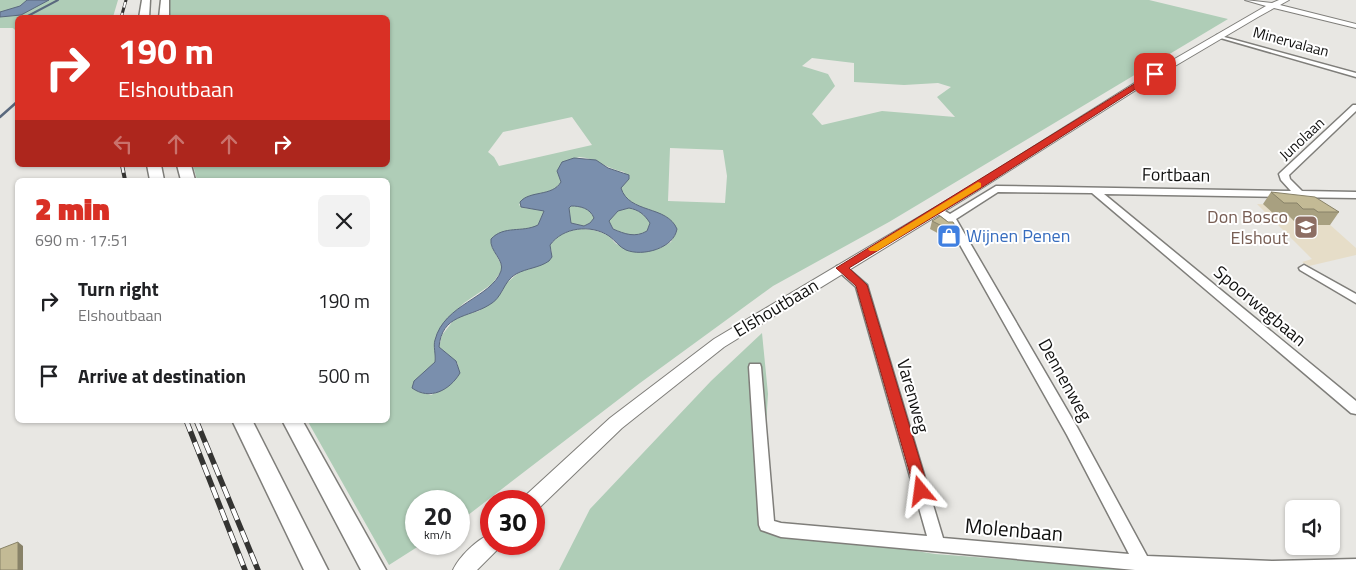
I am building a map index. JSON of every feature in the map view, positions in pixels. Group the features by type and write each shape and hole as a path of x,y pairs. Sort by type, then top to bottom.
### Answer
{"highway":[{"path":"144,15 146,0"},
{"path":"164,0 164,15"},
{"path":"243,423 316,570"},
{"path":"294,423 374,570"}],"main road":[{"path":"1249,0 1356,26"},
{"name":"Elshoutbaan","path":"545,490 616,423 688,366 737,331 938,210 1219,36 1286,0"},
{"path":"463,570 480,554"}],"street":[{"name":"Minervalaan","path":"1219,36 1356,75"},
{"name":"Junolaan","path":"1299,194 1286,180 1284,174 1356,107"},
{"name":"Fortbaan","path":"950,218 996,189 1356,195"},
{"name":"Spoorwegbaan","path":"1095,190 1356,409"},
{"path":"938,210 950,218"},
{"name":"Dennenweg","path":"950,218 1072,431 1144,567"},
{"name":"Varenweg","path":"841,268 861,285 937,544"},
{"path":"1304,268 1356,299"},
{"name":"Molenbaan","path":"755,367 768,525 782,530 937,544 1144,567 1273,569 1356,567"}],"shaded area":[{"name":"Don Bosco Elshout","path":"1257,204 1309,206 1356,248 1356,255 1309,266 1302,262 1312,259"}],"green space":[{"path":"0,0 118,0 114,15 15,15 15,30 13,28 0,28"},
{"path":"170,0 1149,0 1228,19 889,222 773,286 640,383 501,490 480,490 480,506 470,514 470,490 405,490 405,555 389,565 309,423 390,423 390,178 196,178 194,167 390,167 390,15 170,15","holes":["812,58 854,63 854,82 904,85 938,83 951,87 937,97 955,117 882,111 822,125 812,114 835,86 828,74 802,66","572,117 592,145 499,166 494,157 488,152 503,132","670,148 723,150 727,176 725,203 668,201","579,157 624,172 628,180 620,188 624,195 634,204 662,214 669,219 677,231 671,242 658,249 632,248 618,245 607,235 592,230 576,230 562,234 550,245 552,253 517,274 503,286 502,292 479,311 459,316 453,321 442,335 439,347 458,364 457,377 447,387 431,395 417,391 435,362 435,339 445,321 464,303 492,284 502,270 502,266 491,245 494,236 499,233 527,229 538,225 544,211 525,208 519,205 529,197 557,187 561,182 557,171 561,164"]},
{"path":"571,206 585,208 594,218 584,226 571,223 569,208"},
{"path":"629,208 638,211 648,220 650,223 647,231 634,235 613,229 609,221 618,211"},
{"path":"762,333 768,394 760,526 935,554 1148,570 559,570 590,509 711,381"}],"water":[{"path":"27,0 49,0 21,15 0,17 0,12 20,6"},
{"path":"574,158 596,160 608,168 629,175 629,179 621,188 625,196 632,202 657,212 672,221 677,229 675,236 664,246 657,249 633,252 621,247 602,232 578,229 562,234 550,245 552,257 549,261 516,274 508,281 494,302 457,318 445,328 439,347 456,361 460,373 456,379 439,392 426,394 412,388 414,381 435,362 434,342 440,328 457,309 488,288 501,271 501,263 492,248 491,239 502,232 526,229 538,225 544,211 521,207 520,202 524,198 547,192 557,187 561,182 557,171 562,162","holes":["571,206 584,208 594,218 584,226 571,223 569,208","629,208 638,211 648,220 650,223 647,231 634,235 613,229 609,221 618,211"]}],"building":[{"path":"1271,192 1315,197 1339,212 1318,212 1314,209 1303,209 1297,203 1284,203"},
{"path":"940,216 948,222 953,222 960,235 932,221"},
{"path":"18,542 18,570 0,570 0,549"}],"waterway":[{"path":"30,15 58,0"},
{"path":"0,117 15,104"}],"railway":[{"path":"122,15 126,0"},
{"path":"122,167 125,178"},
{"path":"187,423 245,570"},
{"path":"197,423 258,570"}],"slow traffic":[{"path":"874,249 978,185"}],"place":[{"name":"Don Bosco Elshout","path":"1306,227"},
{"name":"Wijnen Penen","path":"949,236"}],"route":[{"path":"921,491 861,285 857,279 841,268 974,188 1155,74"}]}
